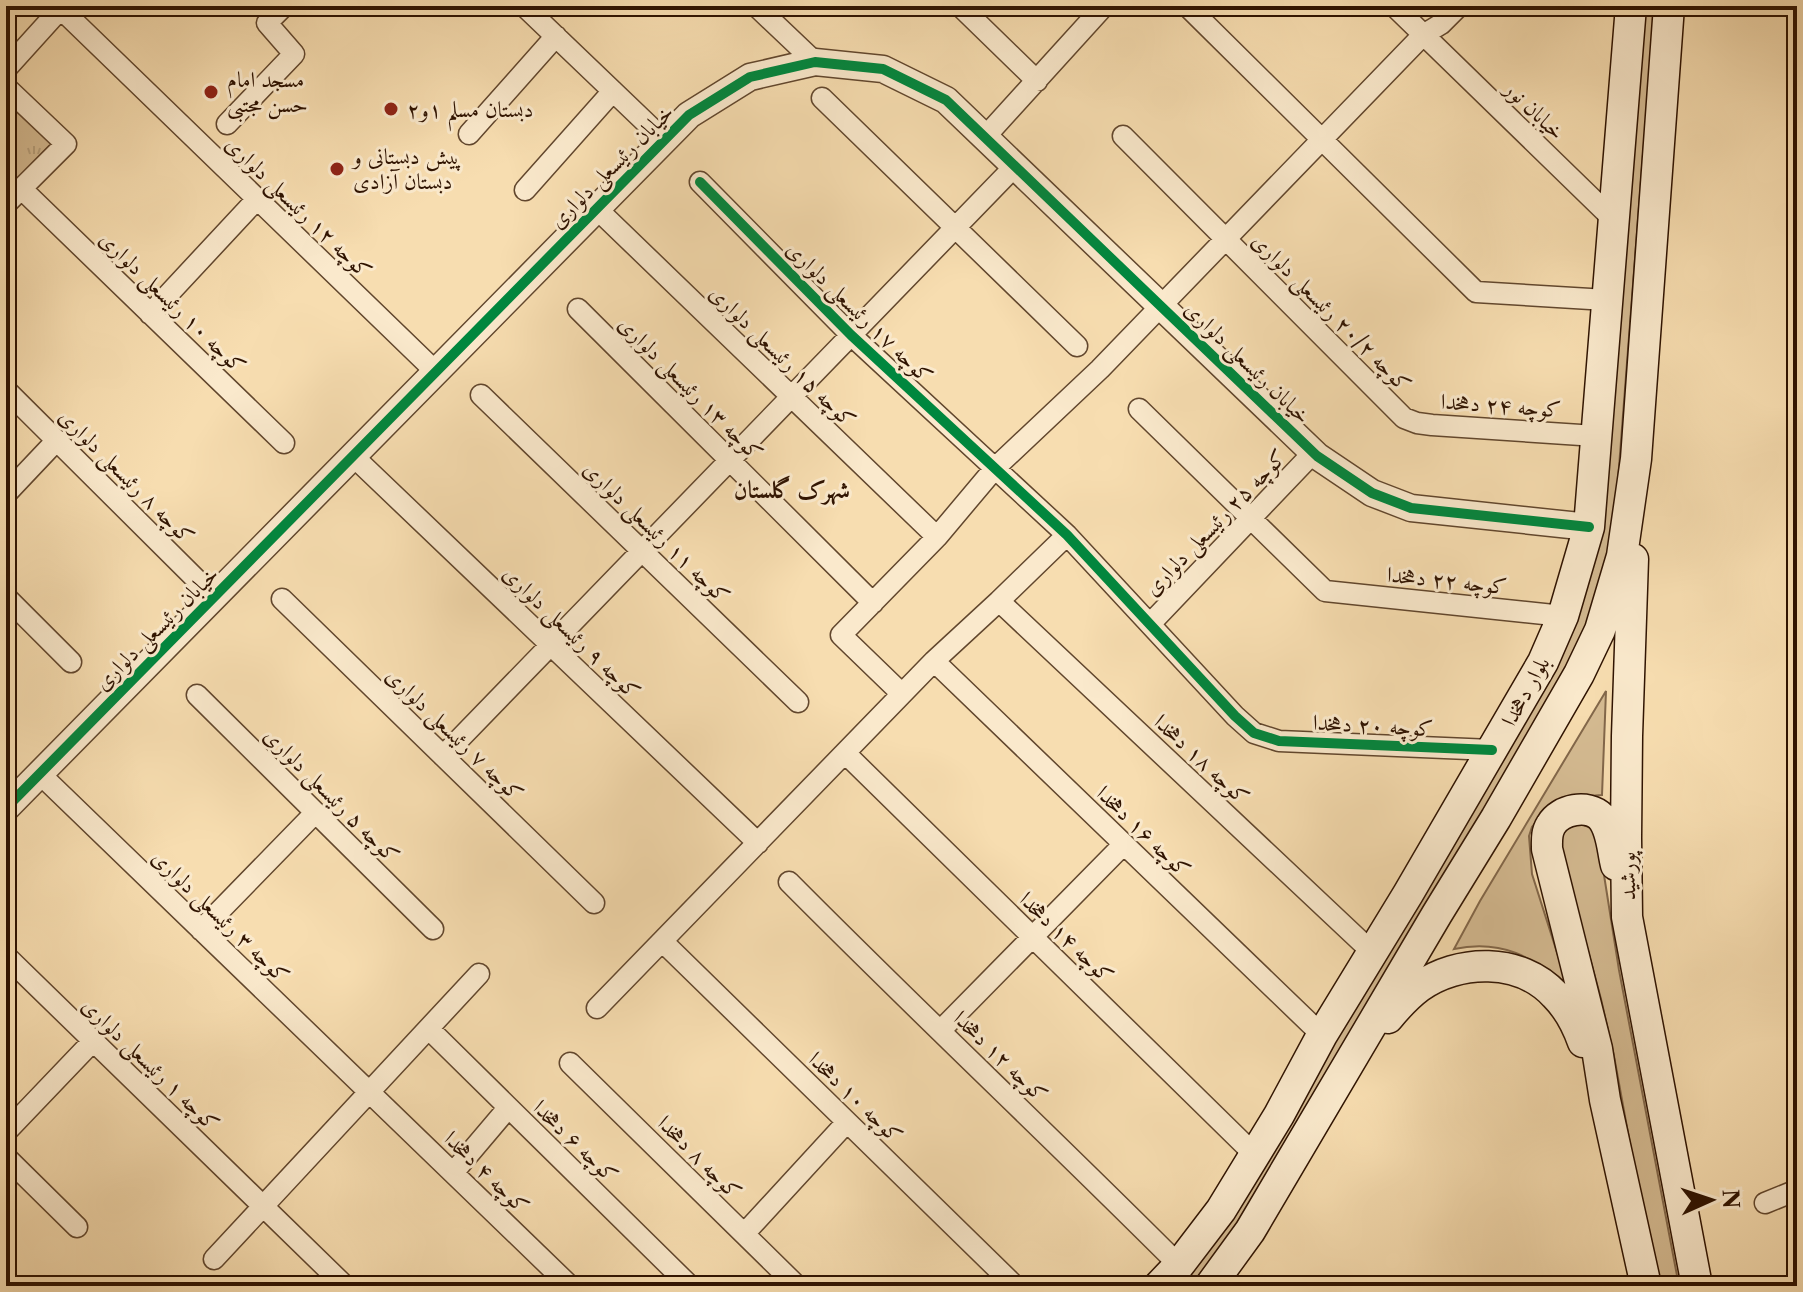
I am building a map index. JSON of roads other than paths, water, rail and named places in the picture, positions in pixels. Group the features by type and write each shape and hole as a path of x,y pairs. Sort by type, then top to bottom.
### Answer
{"main road":[{"name":"بلوار دهخدا","path":"1210,1286 1250,1231 1496,818 1579,674 1600,630 1622,556 1636,459 1669,6"},
{"name":"بلوار دهخدا","path":"1169,1276 1221,1210 1279,1115 1322,1035 1543,662 1563,616 1589,527 1628,8"},
{"name":"پورشید","path":"1636,459 1627,736 1627,917 1697,1286"},
{"path":"1627,917 1610,838 1600,817 1592,811 1577,810 1555,819 1547,836 1547,849 1597,1049 1605,1100 1646,1286"},
{"path":"1347,1065 1399,1004 1421,986 1453,970 1486,965 1530,977 1555,994 1577,1026 1605,1100"}],"street":[{"path":"227,124 294,54 267,23 284,6"},
{"path":"524,6 664,140"},
{"path":"756,6 815,62"},
{"path":"960,6 1037,81"},
{"path":"985,137 1104,6"},
{"path":"1187,6 1476,292 1607,300"},
{"name":"خیابان نور","path":"1394,6 1614,220"},
{"path":"902,694 841,635 937,537 995,468 1100,369 1423,35 1441,24 1459,6"},
{"path":"6,69 62,8"},
{"name":"کوچه ۱۲ رئیسعلی دلواری","path":"62,8 436,372"},
{"path":"469,134 556,36"},
{"name":"خیابان رئیسعلی دلواری","path":"9,798 40,774 689,115 750,77 815,62 883,69 946,100 1313,453 1372,493 1411,508 1589,527"},
{"path":"6,87 66,144 6,204"},
{"path":"525,190 613,91"},
{"path":"822,98 1077,346"},
{"name":"کوچه ۲۰/۲ رئیسعلی دلواری","path":"1123,136 1404,418"},
{"path":"443,756 1015,166"},
{"name":"کوچه ۱۷ رئیسعلی دلواری","path":"700,182 851,335 1067,535 1254,733"},
{"name":"کوچه ۱۰ رئیسعلی دلواری","path":"29,196 284,443"},
{"path":"150,314 257,199"},
{"name":"کوچه ۱۵ رئیسعلی دلواری","path":"597,209 937,537"},
{"name":"کوچه ۱۳ رئیسعلی دلواری","path":"578,309 873,603"},
{"name":"کوچه ۸ رئیسعلی دلواری","path":"6,390 214,597"},
{"name":"کوچه ۱۱ رئیسعلی دلواری","path":"481,395 798,702"},
{"path":"1139,409 1252,519"},
{"name":"کوچه ۲۴ دهخدا","path":"1404,418 1432,425 1596,436"},
{"path":"6,494 57,440"},
{"name":"کوچه ۲۵ رئیسعلی دلواری","path":"1150,624 1313,453"},
{"name":"کوچه ۹ رئیسعلی دلواری","path":"353,456 758,843"},
{"name":"کوچه ۲۲ دهخدا","path":"1252,519 1325,591 1563,616"},
{"path":"597,1008 934,661 1067,535"},
{"path":"6,597 71,662"},
{"name":"کوچه ۷ رئیسعلی دلواری","path":"282,599 594,903"},
{"name":"کوچه ۱۸ دهخدا","path":"999,601 1372,952"},
{"name":"کوچه ۱۶ دهخدا","path":"934,661 1322,1035"},
{"name":"کوچه ۵ رئیسعلی دلواری","path":"197,695 433,929"},
{"name":"کوچه ۲۰ دهخدا","path":"1254,733 1279,741 1492,750"},
{"name":"کوچه ۱۴ دهخدا","path":"845,753 1255,1155"},
{"name":"کوچه ۳ رئیسعلی دلواری","path":"40,774 370,1092"},
{"path":"201,930 315,813"},
{"path":"940,1031 1124,844"},
{"name":"کوچه ۱۲ دهخدا","path":"789,882 1044,1131 1169,1276"},
{"name":"کوچه ۱۰ دهخدا","path":"663,942 1015,1286"},
{"name":"کوچه ۱ رئیسعلی دلواری","path":"6,956 345,1286"},
{"path":"214,1259 479,974"},
{"name":"کوچه ۶ دهخدا","path":"429,1029 690,1286"},
{"path":"6,1132 93,1041"},
{"name":"کوچه ۸ دهخدا","path":"570,1063 797,1286"},
{"name":"کوچه ۴ دهخدا","path":"370,1092 570,1286"},
{"path":"458,1167 508,1108"},
{"path":"744,1234 847,1122"},
{"path":"6,1157 77,1227"},
{"path":"1765,1203 1797,1190"}],"place":[{"name":"مسجد امام حسن مجتبی","path":"211,92"},
{"name":"دبستان مسلم ۱و۲","path":"391,109"},
{"name":"پیش دبستانی و دبستان آزادی","path":"337,169"}],"district":[{"name":"شهرک گلستان","path":"792,490"}]}
